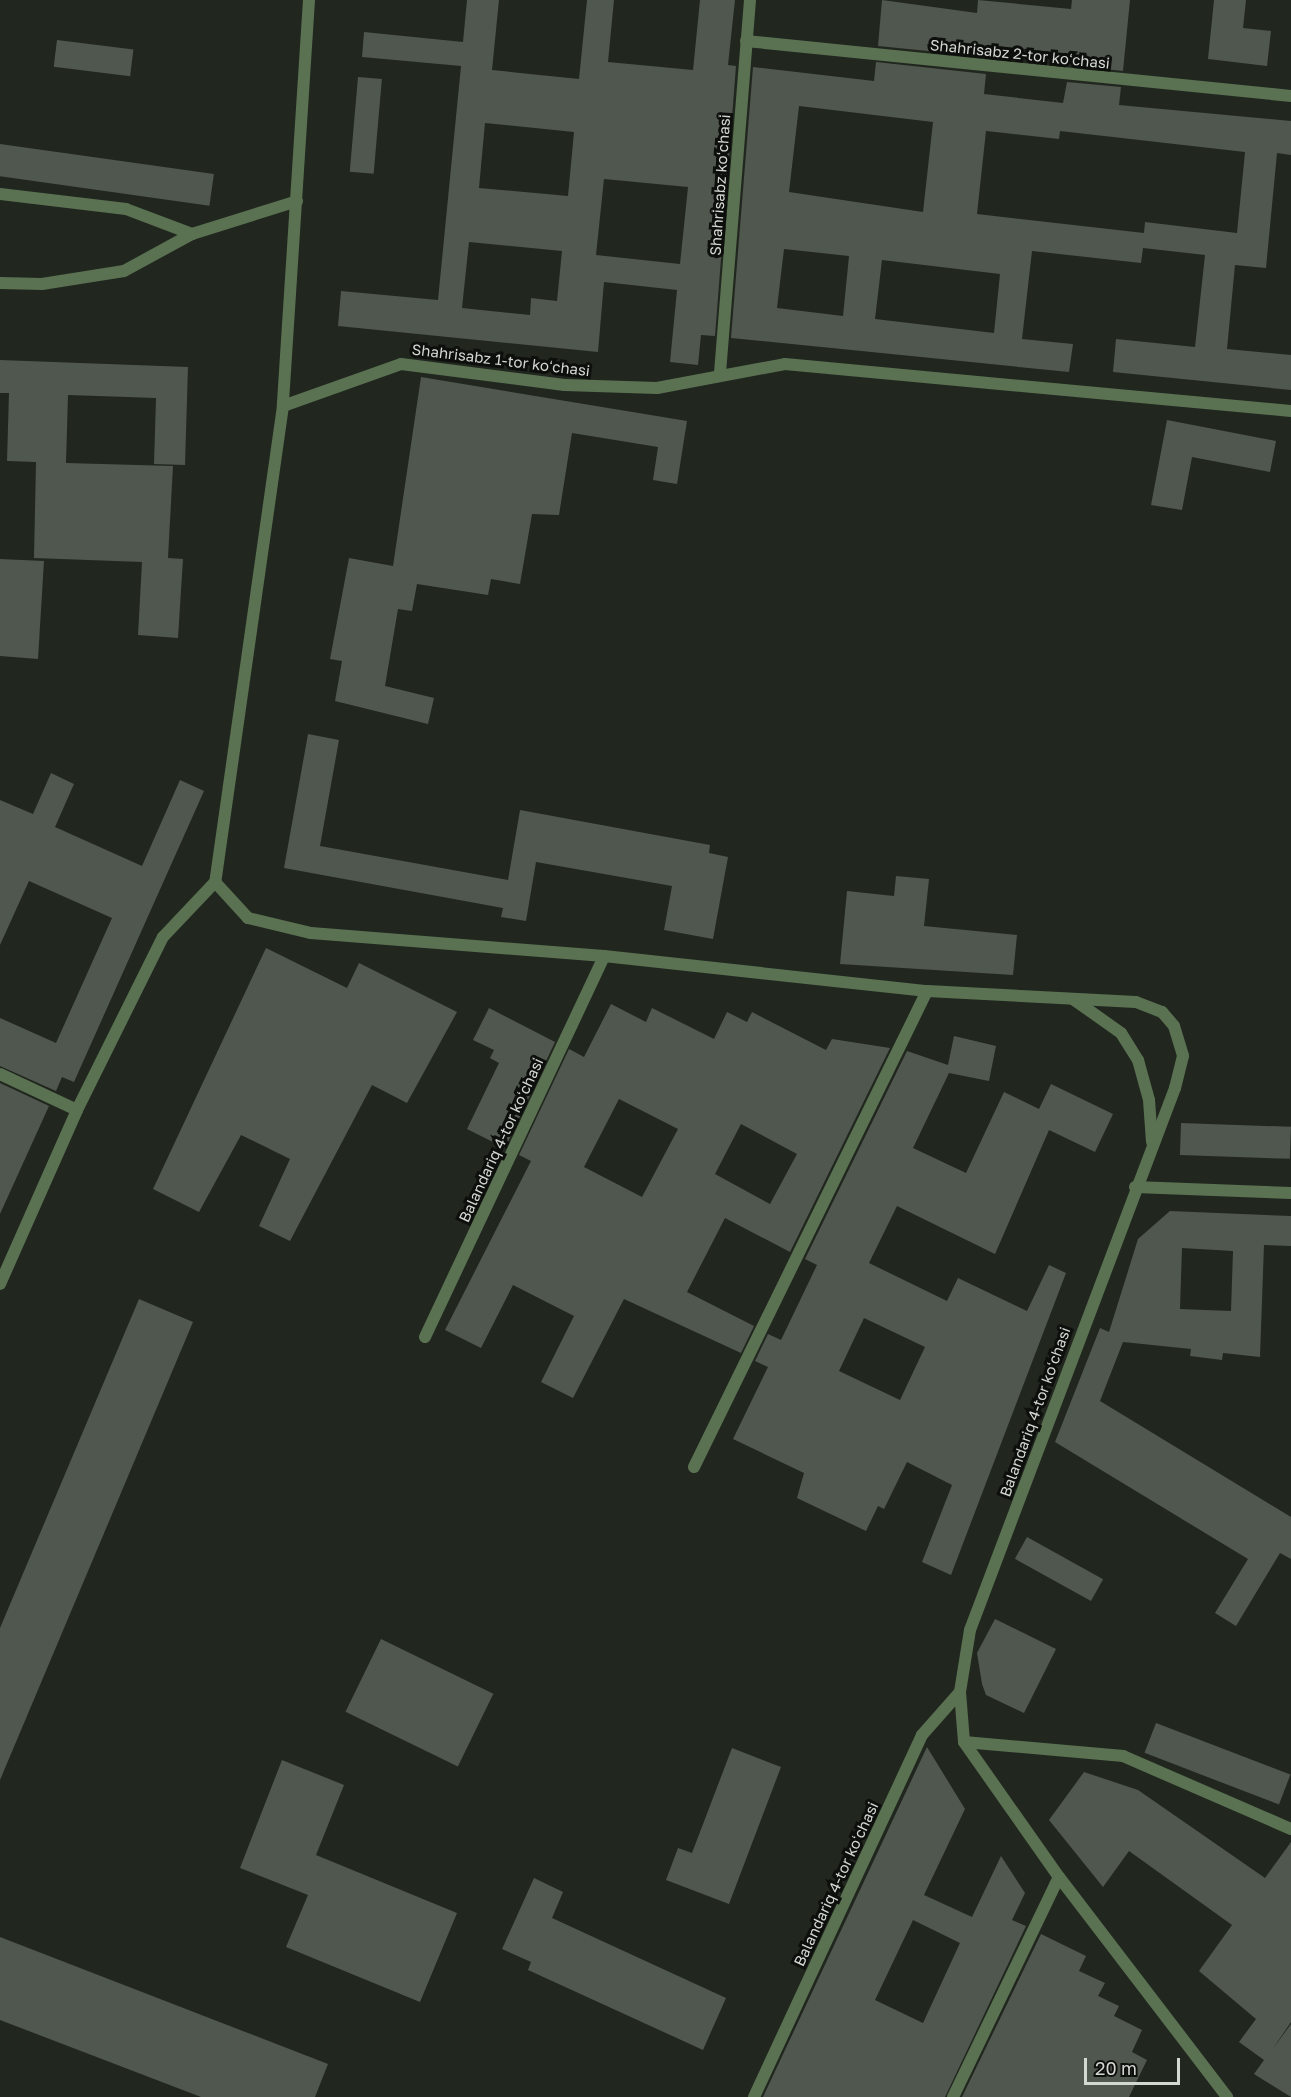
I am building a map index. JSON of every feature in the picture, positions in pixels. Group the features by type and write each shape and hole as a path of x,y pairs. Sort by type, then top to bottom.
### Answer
{"street":[{"path":"0,1284 76,1110 163,937 215,882 283,406 309,0"},
{"name":"Shahrisabz koʻchasi","path":"720,373 750,0"},
{"name":"Shahrisabz 2-tor koʻchasi","path":"746,41 1291,96"},
{"path":"0,194 126,209 192,234"},
{"path":"0,284 42,284 124,271 192,234 297,201"},
{"name":"Shahrisabz 1-tor koʻchasi","path":"283,406 401,364 565,385 657,388 720,373 784,364 1291,411"},
{"name":"Balandariq 4-tor koʻchasi","path":"215,882 248,918 311,933 604,956 927,991 1136,1002 1162,1012 1174,1026 1183,1056 1152,1147 1135,1187 970,1630 960,1692 964,1742"},
{"name":"Balandariq 4-tor koʻchasi","path":"424,1337 604,956"},
{"path":"694,1467 927,991"},
{"name":"Balandariq 4-tor koʻchasi","path":"1071,998 1120,1033 1138,1060 1149,1100 1152,1147"},
{"path":"0,1074 76,1110"},
{"path":"1135,1187 1291,1193"},
{"name":"Balandariq 4-tor koʻchasi","path":"754,2097 922,1735 960,1692"},
{"path":"964,1742 1123,1756 1291,1829"},
{"path":"964,1742 1059,1877 1227,2097"},
{"path":"953,2097 1059,1877"}],"building":[{"path":"467,0 499,0 492,70 579,79 587,0 614,0 608,62 693,70 700,0 735,0 728,65 736,66 715,336 701,335 698,365 670,362 677,290 604,282 598,352 338,326 341,291 438,300 461,66 362,57 364,32 463,42","holes":["485,123 574,132 568,196 479,188","604,179 688,187 680,264 596,255","469,242 562,251 557,301 531,298 530,315 462,308"]},
{"path":"882,0 977,13 978,0 1071,9 1072,0 1130,0 1123,71 1069,65 1071,54 989,45 988,57 878,46"},
{"path":"1214,0 1246,0 1243,28 1271,31 1267,66 1208,59"},
{"path":"57,40 133,49 130,76 54,67"},
{"path":"876,62 986,74 984,94 1063,103 1067,82 1121,87 1119,105 1291,121 1291,155 1277,153 1266,268 1235,265 1227,349 1291,355 1291,390 1113,372 1116,339 1195,347 1205,255 1143,248 1141,263 1032,251 1022,339 1073,344 1069,372 731,338 753,67 874,81","holes":["799,106 933,122 923,212 789,192","986,131 1059,139 1060,131 1245,152 1237,233 1145,222 1144,233 977,214","784,249 849,256 843,316 777,308","882,260 1000,274 994,333 875,319"]},
{"path":"358,77 382,79 374,174 350,172"},
{"path":"0,144 214,174 209,206 0,176"},
{"path":"0,360 188,367 185,465 154,464 156,398 68,395 66,463 173,466 168,558 183,559 178,638 138,635 142,562 34,558 36,462 7,461 9,393 0,393"},
{"path":"421,377 687,421 677,484 653,480 658,447 572,433 559,515 532,514 520,584 491,579 488,595 417,584 412,611 398,609 385,686 434,698 428,724 335,701 342,661 330,659 349,558 393,566"},
{"path":"1167,420 1276,441 1270,472 1192,457 1182,510 1151,505"},
{"path":"0,559 44,561 38,659 0,656"},
{"path":"308,734 339,740 320,846 508,880 520,810 710,845 709,853 728,857 713,939 664,930 672,886 536,862 526,921 501,917 503,908 284,868"},
{"path":"51,773 74,784 55,827 142,866 180,780 204,791 74,1082 62,1077 56,1091 0,1066 0,1018 56,1043 112,918 29,881 0,945 0,800 33,814"},
{"path":"896,876 929,879 924,926 1017,935 1013,975 840,964 847,891 894,896"},
{"path":"266,948 347,988 359,963 457,1012 407,1103 372,1085 290,1241 259,1226 290,1159 241,1135 199,1212 153,1189"},
{"path":"611,1004 646,1022 652,1008 714,1039 727,1012 747,1022 752,1012 826,1050 832,1039 890,1048 790,1252 725,1218 687,1292 754,1326 741,1353 624,1299 573,1398 541,1382 574,1316 513,1285 481,1348 445,1330 531,1161 519,1155 569,1049 584,1057","holes":["619,1099 678,1129 642,1197 584,1167","741,1124 797,1154 770,1204 715,1174"]},
{"path":"489,1008 555,1042 505,1148 467,1129 499,1063 490,1058 494,1050 473,1040"},
{"path":"954,1036 996,1046 989,1081 949,1073 913,1148 966,1173 1004,1092 1039,1109 1051,1084 1113,1114 1095,1152 1049,1130 995,1254 897,1206 869,1263 947,1301 958,1278 1027,1311 1049,1265 1066,1273 951,1575 922,1562 952,1485 907,1462 884,1509 878,1506 866,1531 797,1498 804,1473 733,1439 768,1367 755,1361 768,1334 781,1340 817,1265 805,1259 907,1051 948,1065","holes":["864,1318 925,1347 900,1400 839,1371"]},
{"path":"0,1083 49,1106 0,1214"},
{"path":"1181,1123 1291,1127 1290,1159 1180,1155"},
{"path":"1170,1211 1291,1216 1291,1246 1264,1245 1260,1357 1223,1353 1222,1360 1190,1356 1191,1349 1123,1342 1100,1401 1291,1517 1291,1559 1280,1553 1236,1626 1215,1613 1248,1559 1055,1442 1100,1328 1109,1332 1138,1239","holes":["1182,1248 1233,1251 1231,1311 1180,1309"]},
{"path":"139,1299 193,1322 0,1780 0,1628"},
{"path":"1027,1537 1103,1579 1091,1601 1015,1559"},
{"path":"995,1619 1056,1649 1024,1713 986,1695 982,1684 977,1653"},
{"path":"381,1639 493,1694 458,1767 345,1712"},
{"path":"1156,1723 1290,1775 1279,1804 1145,1753"},
{"path":"927,1747 965,1809 924,1895 972,1917 1001,1856 1025,1893 1012,1920 1026,1926 945,2097 763,2097","holes":["913,1920 960,1943 923,2023 875,2000"]},
{"path":"732,1748 781,1767 729,1904 666,1880 678,1848 692,1853"},
{"path":"282,1760 344,1785 316,1855 457,1913 420,2002 286,1947 308,1895 240,1868"},
{"path":"1084,1772 1138,1790 1265,1878 1291,1842 1291,2022 1272,2050 1291,2024 1291,2097 1254,2074 1264,2060 1239,2042 1256,2019 1199,1971 1232,1925 1129,1851 1103,1887 1049,1820"},
{"path":"534,1878 563,1892 552,1918 726,1998 703,2050 528,1970 531,1962 502,1949"},
{"path":"1041,1934 1086,1956 1079,1971 1105,1983 1098,1996 1119,2006 1114,2016 1142,2030 1132,2052 1147,2060 1129,2097 962,2097"},
{"path":"0,1937 328,2064 315,2097 201,2097 0,2020"}]}
